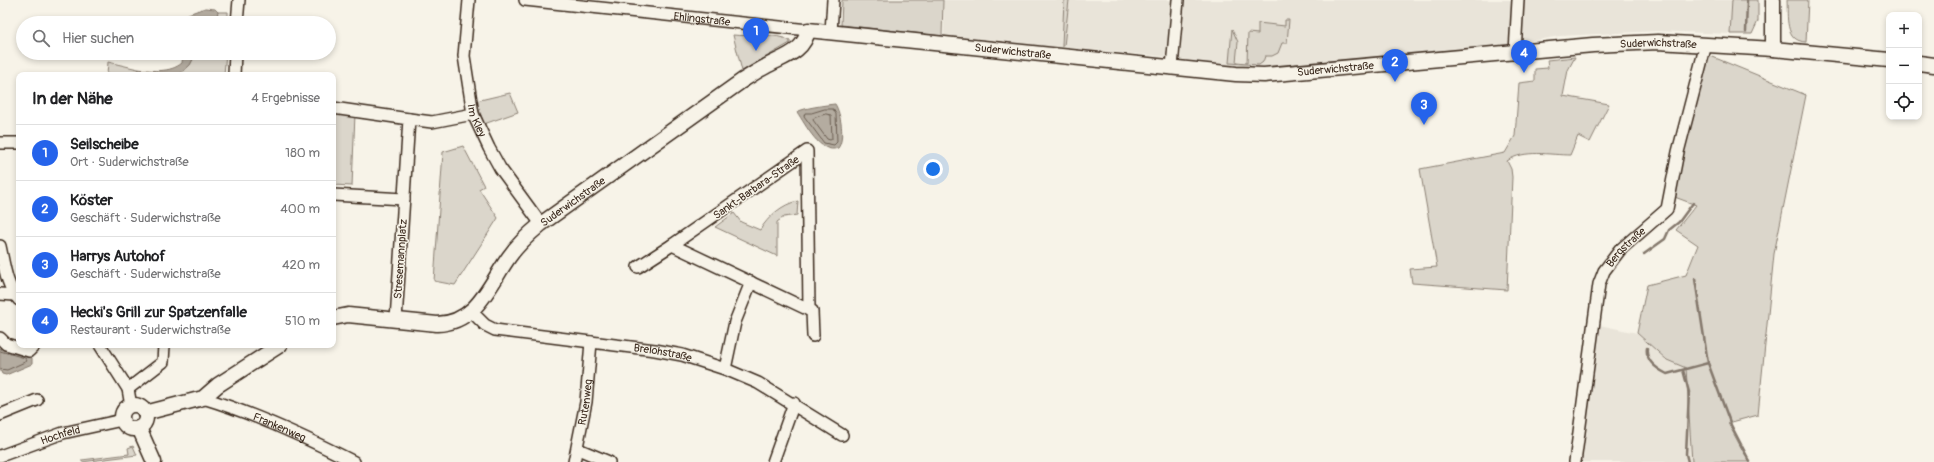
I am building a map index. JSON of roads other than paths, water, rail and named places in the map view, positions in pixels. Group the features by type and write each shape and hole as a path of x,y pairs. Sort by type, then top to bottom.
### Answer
{"main road":[{"path":"1773,0 1773,49"},
{"name":"Ehlingstraße","path":"808,30 831,32"},
{"name":"Suderwichstraße","path":"336,317 348,315 445,324 463,318 472,312 509,256 523,239 541,224 743,80 797,50 804,43 808,30"},
{"name":"Suderwichstraße","path":"831,32 1236,74 1264,75 1515,52 1658,42 1773,49 1886,60"},
{"path":"1922,63 1934,65"},
{"path":"145,413 202,398 218,385 275,348"},
{"path":"132,406 138,406 145,413 145,422 139,428 129,428 122,420 124,411 132,406"},
{"path":"139,428 154,462"}],"street":[{"path":"238,16 239,0"},
{"name":"Im Kley","path":"469,0 464,56 474,114 489,148 500,168 541,224"},
{"name":"Ehlingstraße","path":"525,0 808,30"},
{"path":"831,32 833,0"},
{"path":"1172,67 1178,0"},
{"path":"1515,52 1518,0"},
{"name":"Bergstraße","path":"1575,462 1599,284 1604,271 1620,250 1667,209 1676,159 1706,44"},
{"path":"234,72 235,60"},
{"path":"336,108 432,122 474,114"},
{"name":"Stresemannplatz","path":"396,320 409,119"},
{"path":"0,143 16,143"},
{"name":"Sankt-Barbara-Straße","path":"638,267 807,151 809,310 812,311 813,336"},
{"path":"336,195 404,198"},
{"path":"672,245 809,310"},
{"path":"0,246 8,281 16,297"},
{"path":"725,369 734,322 751,282"},
{"path":"0,294 16,297"},
{"name":"Brelohstraße","path":"472,312 485,326 495,330 669,352 725,369 758,383 794,403 842,435"},
{"path":"0,338 6,344 16,347"},
{"name":"Rutenweg","path":"574,462 578,449 586,402 591,342"},
{"path":"21,348 29,350 31,348"},
{"path":"102,348 128,388 132,406"},
{"path":"128,388 163,362 164,348"},
{"name":"Frankenweg","path":"202,398 220,403 314,443 354,462"},
{"path":"0,415 38,400"},
{"path":"773,462 794,403"},
{"name":"Hochfeld","path":"0,456 63,433 122,420"},
{"path":"578,449 609,462"}],"water":[{"path":"205,8 215,9 218,12 217,16 188,16 188,14"},
{"path":"182,60 192,60 190,65 182,72 140,72 138,69 155,71 167,70 182,63"},
{"path":"835,104 839,114 842,133 838,148 831,149 825,147 814,138 797,112 809,108"},
{"path":"0,341 3,348 26,354 32,358 32,364 6,375 2,374 0,369"}],"waterway":[{"path":"1746,32 1747,0"},
{"path":"1644,254 1665,239 1669,230 1679,222 1693,203"},
{"path":"1695,279 1708,363 1731,425 1750,462"},
{"path":"1647,348 1648,357 1652,364 1667,374 1708,363"},
{"path":"1683,370 1689,392 1686,454 1688,462"}],"place":[{"name":"Seilscheibe","path":"756,51"},
{"name":"Hecki's Grill zur Spatzenfalle","path":"1524,73"},
{"name":"Köster","path":"1395,82"},
{"name":"Harrys Autohof","path":"1424,125"}]}
